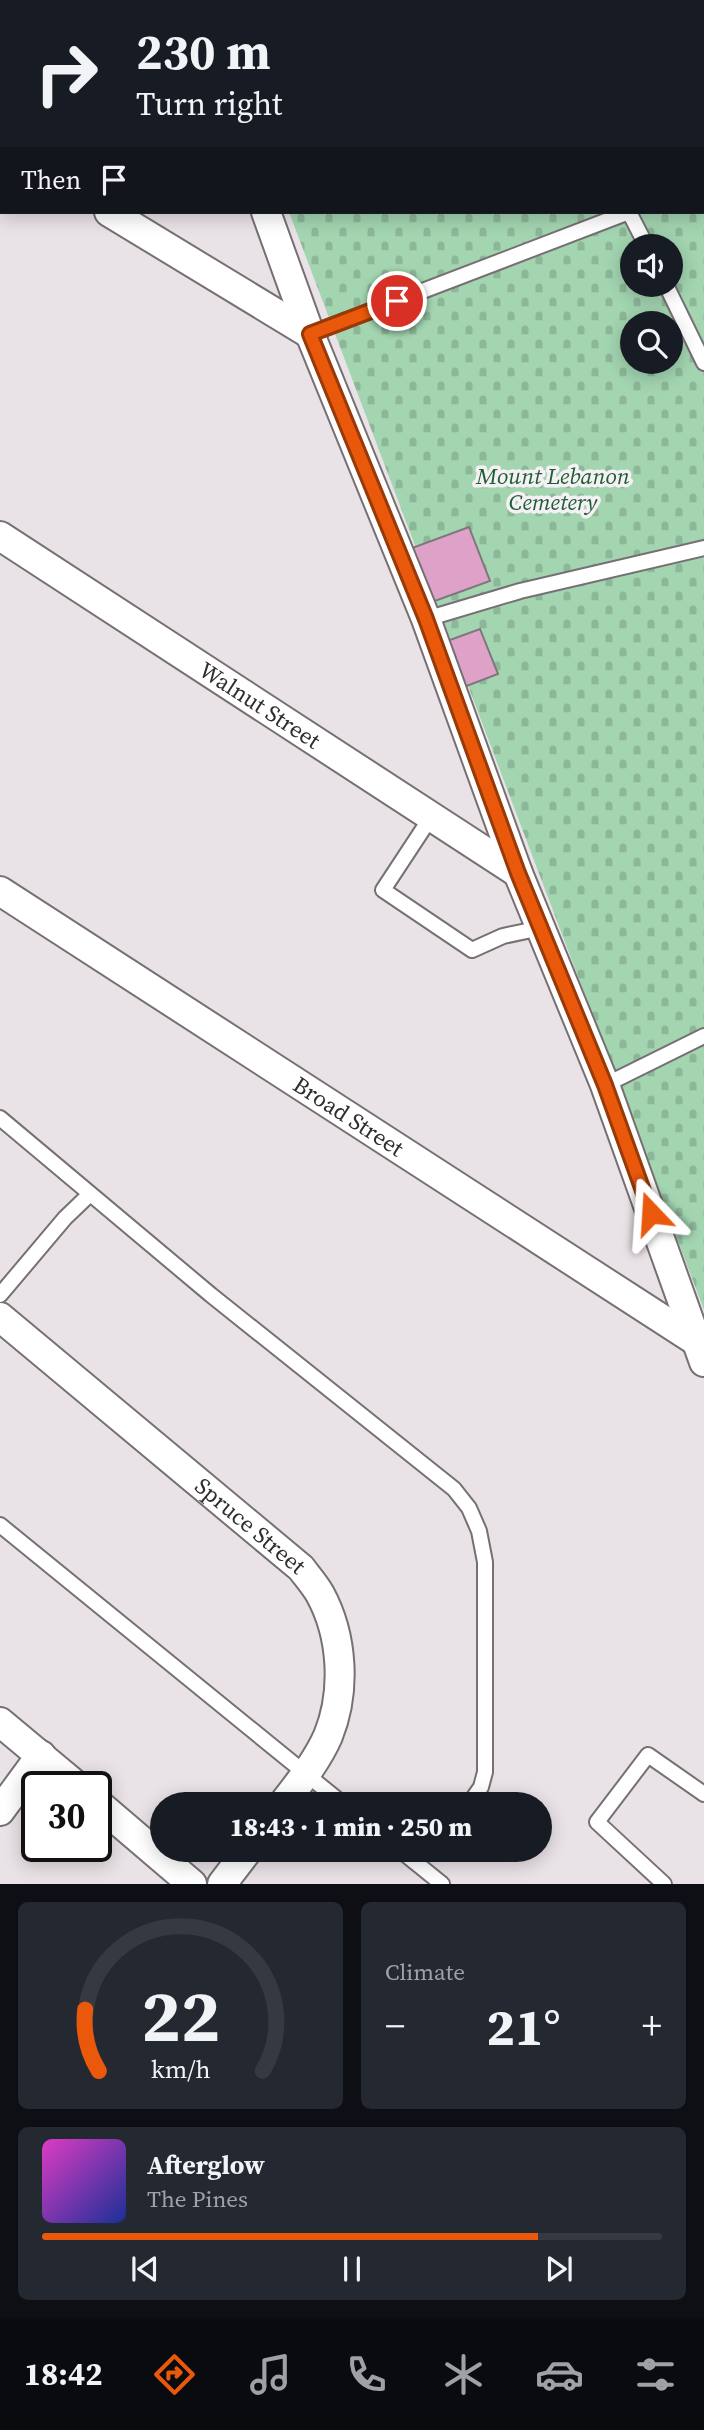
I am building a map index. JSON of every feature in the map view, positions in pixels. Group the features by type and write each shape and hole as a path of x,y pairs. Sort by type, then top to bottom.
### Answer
{"street":[{"path":"112,214 310,334"},
{"path":"267,214 310,334 426,619 518,873 605,1085 700,1351"},
{"name":"Walnut Street","path":"0,537 518,873"},
{"name":"Broad Street","path":"0,891 700,1351"},
{"name":"Spruce Street","path":"0,1317 301,1568 320,1594 335,1631 339,1692 328,1735 292,1792"},
{"path":"0,1722 60,1771"},
{"path":"0,1811 41,1755"},
{"path":"112,1816 192,1884"},
{"path":"222,1884 239,1862"}],"lane":[{"path":"310,334 624,214"},
{"path":"630,214 640,234"},
{"path":"672,297 704,363"},
{"path":"426,619 520,591 704,548"},
{"path":"431,817 383,890 472,950 503,936 541,928"},
{"path":"605,1085 704,1036"},
{"path":"0,1118 211,1295 454,1489 469,1508 479,1531 485,1562 485,1772 477,1792"},
{"path":"0,1295 65,1218 89,1195"},
{"path":"0,1525 328,1792"},
{"path":"664,1884 597,1822 648,1755 704,1794"},
{"path":"415,1862 442,1884"}],"green space":[{"name":"Mount Lebanon Cemetery","path":"290,214 704,214 704,1310"}],"building":[{"path":"469,527 490,581 432,602 412,548"},
{"path":"480,629 498,674 464,687 447,641"}],"route":[{"path":"397,301 310,334 426,619 518,873 605,1085 651,1213"}]}
